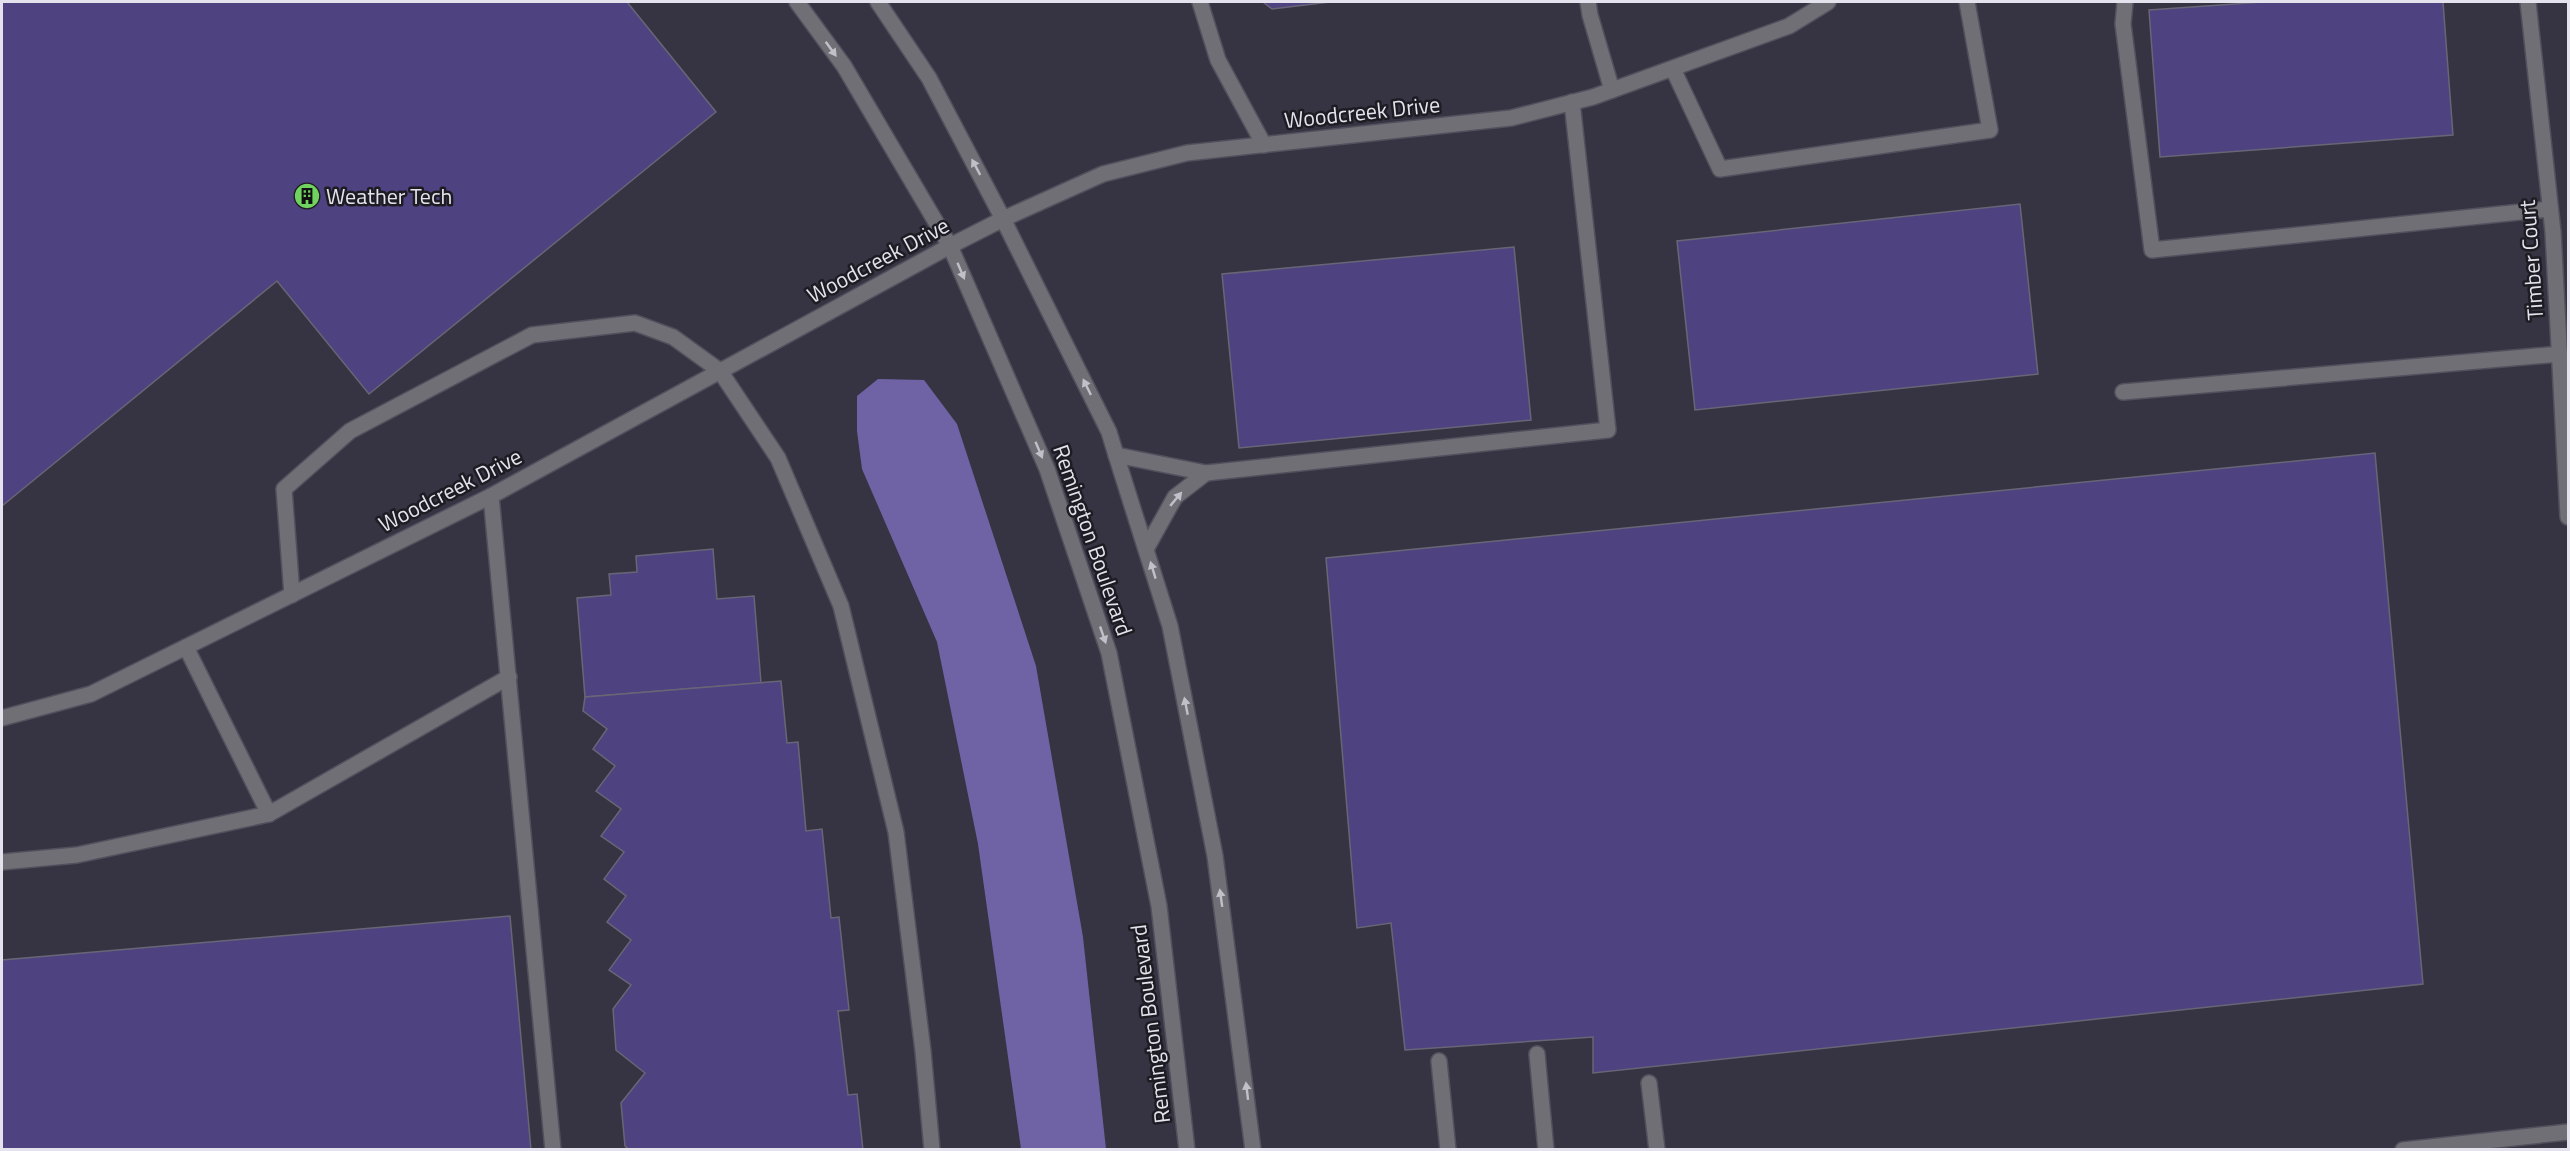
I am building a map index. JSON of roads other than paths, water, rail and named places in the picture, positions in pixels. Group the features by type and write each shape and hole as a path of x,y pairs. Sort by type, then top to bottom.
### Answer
{"street":[{"name":"Remington Boulevard","path":"797,2 844,66 950,246 1047,469 1109,653 1159,906 1187,1149"},
{"name":"Remington Boulevard","path":"878,2 929,78 1003,219 1109,432 1170,626 1215,856 1253,1149"},
{"path":"1200,2 1218,60 1264,145"},
{"path":"1588,2 1612,90"},
{"name":"Woodcreek Drive","path":"2,718 91,694 292,595 491,496 950,246 1003,219 1103,174 1187,153 1511,118 1612,90 1672,69 1789,26 1828,2"},
{"path":"1672,69 1720,169 1990,130 1967,2"},
{"path":"2125,2 2124,24 2152,250 2550,209"},
{"name":"Timber Court","path":"2528,2 2563,316 2560,354 2568,517"},
{"path":"1116,455 1206,473 1608,430 1572,102"},
{"path":"292,595 284,489 350,431 522,340 532,335 635,323 673,338 720,371 778,458 841,606 896,832 924,1051 932,1149"},
{"path":"2123,392 2560,354"},
{"path":"1146,549 1175,497 1206,473"},
{"path":"491,496 553,1149"},
{"path":"186,647 269,814"},
{"path":"2,862 76,855 269,814 509,677"},
{"path":"1537,1054 1546,1149"},
{"path":"1439,1061 1448,1149"},
{"path":"1649,1083 1657,1149"},
{"path":"2403,1149 2568,1132"}],"place":[{"name":"Weather Tech","path":"307,196"}]}
